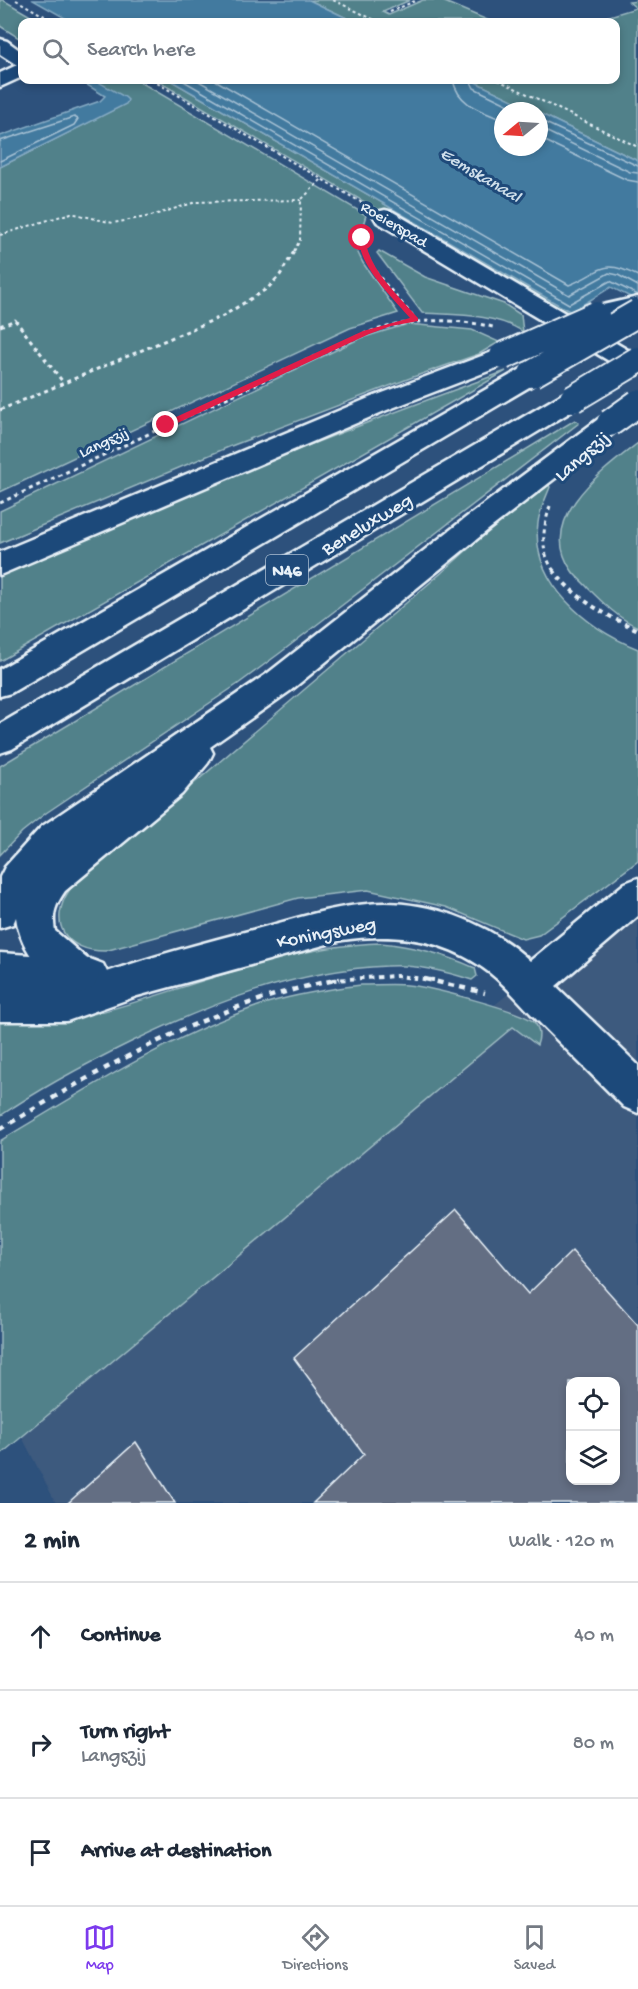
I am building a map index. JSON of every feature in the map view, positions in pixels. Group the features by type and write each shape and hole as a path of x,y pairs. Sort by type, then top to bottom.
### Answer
{"main road":[{"path":"0,45 18,58"},
{"path":"0,81 18,72"},
{"name":"Roeierspad","path":"385,217 638,367"},
{"path":"0,564 378,404 503,356 603,312 638,304"},
{"name":"N46","path":"0,684 638,313"},
{"name":"Beneluxweg","path":"0,740 638,360"},
{"path":"0,912 18,878 53,838 279,681 478,523 638,403"},
{"path":"80,976 43,945 37,935 34,914 43,890 52,880 170,784 219,723"},
{"path":"530,984 638,894"},
{"name":"Koningsweg","path":"0,1003 67,1003 137,979 342,924 368,920 396,920 449,931 478,944 505,962 530,984 638,1093"},
{"name":"Koningsweg","path":"0,970 137,979"}],"path":[{"path":"16,0 48,18"},
{"path":"333,0 371,18"},
{"path":"390,12 417,0"},
{"name":"Roeierspad","path":"159,84 385,217"},
{"path":"506,84 638,147"},
{"path":"0,235 71,213 113,223 151,216 196,202 301,200 322,180"},
{"path":"0,410 223,316 268,288 293,255 300,240 301,200"},
{"name":"Langszij","path":"0,503 366,333 390,324 415,320 375,272 361,245 365,231 385,217"},
{"path":"0,326 15,320 63,382"},
{"name":"Langszij","path":"553,500 546,514 542,543 552,570 573,594 587,604 616,621 638,630"},
{"path":"0,1129 124,1056 231,1009 309,984 363,976 397,976 443,982 491,995 507,994 530,984"}],"shaded area":[{"path":"638,888 638,1503 56,1503 5,1404"}],"green space":[{"path":"0,0 34,18 18,18 18,37 0,26"},
{"path":"309,0 410,0 383,12 389,15 423,0 440,0 483,18 347,18"},
{"path":"638,1 638,161 548,117 548,102 516,102 479,84 620,84 620,18 603,18 636,8 629,2"},
{"path":"93,84 144,84 366,215 356,249 363,263 398,313 350,328 0,492 0,167 125,104"},
{"path":"163,84 177,84 571,312 561,317"},
{"path":"379,251 425,277 504,304 521,315 523,332 500,321 487,318 422,313 377,253"},
{"path":"408,324 472,330 499,342 479,354 231,446 0,543 0,511 361,338"},
{"path":"506,371 0,661 0,573 252,468"},
{"path":"575,420 579,423 280,653 238,684 46,813 22,832 0,855 0,766"},
{"path":"638,443 638,627 611,610 572,571 563,552 562,533 567,515 578,498 607,467"},
{"path":"548,484 550,487 538,523 538,545 543,565 553,584 582,616 600,629 638,649 638,861 539,935 523,939 446,907 368,890 298,898 105,951 91,950 70,940 60,924 60,913 63,901 70,889 446,569 519,503"},
{"path":"380,943 429,951 475,968 477,976 472,980 431,969 387,966 320,974 255,991 192,1014 131,1042 64,1077 0,1116 0,1023 11,1019 63,1018 93,1014 271,960 343,946"},
{"path":"361,985 418,986 495,1006 535,1023 539,1031 538,1042 537,1045 513,1027 0,1455 0,1141 130,1064 197,1030 267,1003 314,992"}],"water":[{"path":"33,0 309,0 347,18 65,18"},
{"path":"86,84 102,84 128,100 126,104 0,167 0,136 100,101 105,96"},
{"name":"Eemskanaal","path":"177,84 479,84 516,102 494,102 494,156 548,156 548,117 638,161 638,301 611,287 571,312"}],"building":[{"path":"456,1210 528,1294 572,1251 638,1325 638,1503 313,1503 364,1454 294,1358"},
{"path":"136,1442 175,1503 68,1503"}],"route":[{"path":"166,425 366,333 390,324 415,320 375,272 363,252 362,238"}]}
